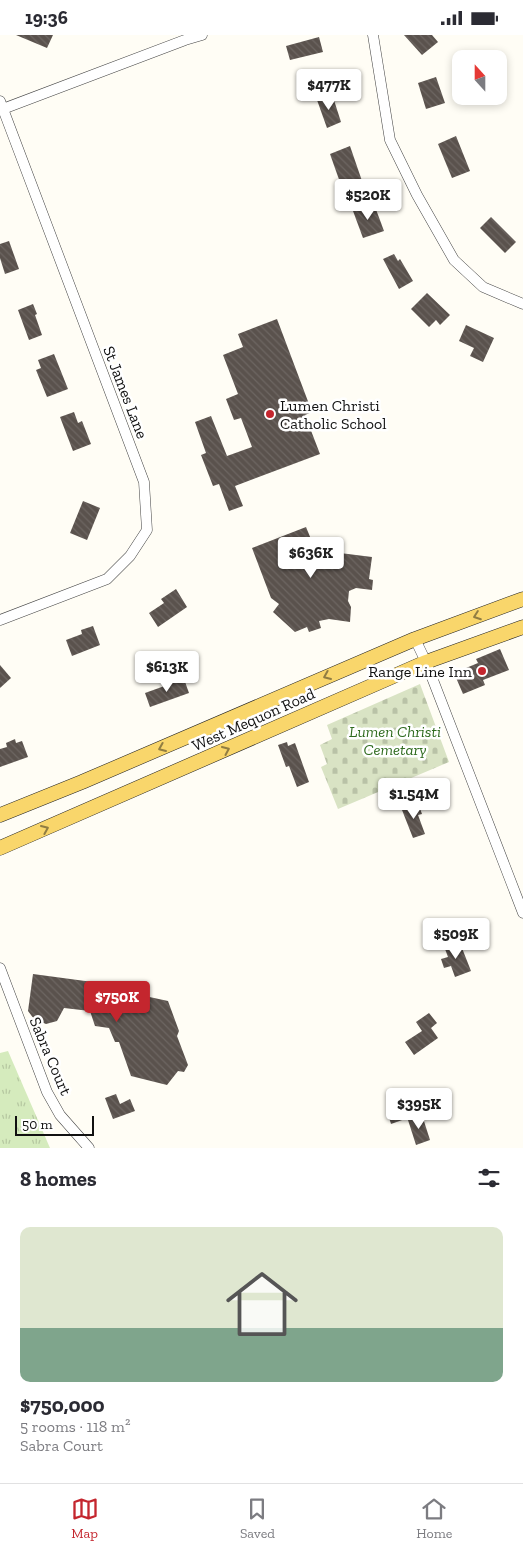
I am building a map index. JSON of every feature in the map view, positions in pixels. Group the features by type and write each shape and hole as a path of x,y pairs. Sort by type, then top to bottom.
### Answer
{"main road":[{"name":"West Mequon Road","path":"0,815 108,771 415,639 523,599"},
{"name":"West Mequon Road","path":"0,848 426,662 523,627"}],"street":[{"path":"1,107 202,35"},
{"path":"373,35 390,140 417,195 454,261 482,287 523,304"},
{"name":"St James Lane","path":"0,620 107,579 130,556 147,530 144,482 1,107"},
{"path":"415,639 426,662 523,913"},
{"name":"Sabra Court","path":"0,968 46,1092 60,1115 89,1148"}],"green space":[{"name":"Lumen Christi Cemetary","path":"420,684 449,762 338,809 321,767 327,764 320,745 332,739 327,725"},
{"path":"8,1051 50,1148 0,1148 0,1053"}],"building":[{"path":"16,35 53,35 47,48"},
{"path":"404,35 432,35 438,42 422,55"},
{"path":"319,37 323,52 290,60 286,46"},
{"path":"436,77 445,103 426,109 418,83"},
{"path":"332,94 341,122 327,128 317,100"},
{"path":"456,136 470,171 452,178 438,144"},
{"path":"350,146 362,181 342,188 330,154"},
{"path":"374,204 384,231 363,238 353,211"},
{"path":"491,217 516,242 505,253 480,228"},
{"path":"9,241 19,269 5,274 0,258 0,244"},
{"path":"394,254 398,261 400,259 413,281 399,289 383,259"},
{"path":"427,293 450,315 440,325 436,320 429,327 411,309"},
{"path":"33,304 42,335 29,340 18,310"},
{"name":"Lumen Christi Catholic School","path":"277,319 312,412 305,415 320,454 235,486 243,506 229,511 219,484 213,486 201,455 206,453 195,422 211,416 227,456 252,447 241,418 234,420 226,399 238,394 223,355 243,347 238,334"},
{"path":"466,325 494,338 483,362 470,356 474,348 459,341"},
{"path":"54,354 68,389 47,397 36,370 41,368 38,360"},
{"path":"74,412 78,423 82,421 91,444 73,451 60,417"},
{"path":"83,501 100,508 87,540 70,533"},
{"path":"306,527 313,544 335,546 340,553 372,557 369,579 373,580 372,590 356,588 349,591 350,622 329,619 319,621 321,628 309,632 307,627 295,632 273,612 279,604 271,598 252,548"},
{"path":"176,589 187,607 158,627 149,613 164,603 161,599"},
{"path":"93,626 100,645 72,656 66,640 82,634 81,630"},
{"name":"Range Line Inn","path":"500,649 509,670 483,680 485,685 463,694 454,673 478,663 476,659"},
{"path":"0,665 11,678 0,688"},
{"path":"184,679 189,693 150,707 145,693"},
{"path":"15,739 16,743 22,741 28,757 0,767 0,749 7,747 6,743"},
{"path":"287,742 288,746 295,743 309,782 297,787 289,766 286,767 278,745"},
{"path":"418,803 422,814 418,815 425,834 413,838 402,810"},
{"path":"460,943 471,971 455,977 451,966 444,968 441,959 448,957 445,949"},
{"path":"33,974 115,985 125,1006 131,993 168,1001 179,1031 177,1036 188,1065 184,1072 178,1071 167,1085 131,1076 119,1042 115,1042 109,1028 95,1026 90,1011 64,1008 57,1021 46,1024 34,1019 28,1011"},
{"path":"429,1013 437,1023 431,1028 438,1038 414,1055 405,1042 422,1031 416,1022"},
{"path":"116,1094 120,1104 130,1099 135,1111 113,1119 105,1098"},
{"path":"400,1104 405,1119 391,1124 386,1108"},
{"path":"422,1115 430,1140 416,1145 408,1120"}],"place":[{"name":"Lumen Christi Catholic School","path":"270,414"},
{"name":"Range Line Inn","path":"482,671"}]}
